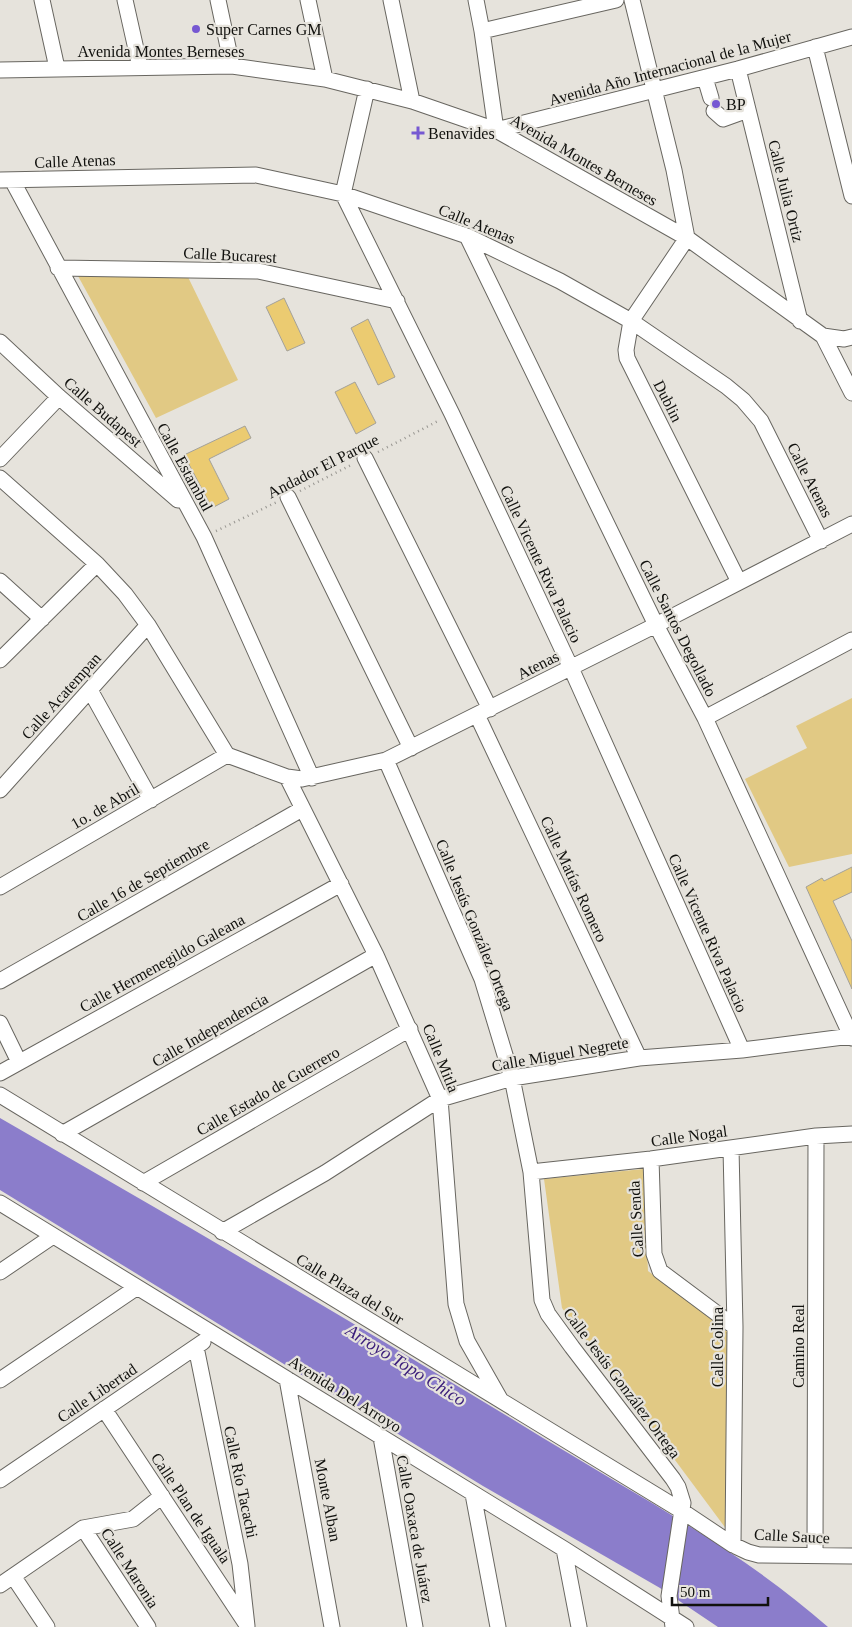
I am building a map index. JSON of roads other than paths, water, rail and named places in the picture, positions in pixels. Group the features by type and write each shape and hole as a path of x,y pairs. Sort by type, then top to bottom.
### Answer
{"street":[{"path":"42,0 57,68"},
{"path":"125,0 140,67"},
{"path":"218,0 232,66"},
{"path":"308,0 325,80"},
{"path":"391,0 412,101"},
{"path":"476,0 496,130"},
{"path":"482,31 616,0"},
{"path":"632,0 656,90 687,238"},
{"name":"Avenida Año Internacional de la Mujer","path":"496,130 705,78 852,37"},
{"path":"815,48 852,196"},
{"name":"Avenida Montes Berneses","path":"0,70 232,66 325,80 412,101 496,130 687,238 823,336"},
{"name":"Calle Julia Ortiz","path":"738,69 800,321"},
{"path":"705,78 712,105 723,119 748,110"},
{"path":"343,194 366,89"},
{"name":"Calle Atenas","path":"6,180 256,175 343,194 467,236 560,281 631,321 726,386 753,410 761,421 821,542"},
{"name":"Calle Estambul","path":"6,180 58,268 186,507 204,537 312,778"},
{"name":"Calle Vicente Riva Palacio","path":"343,194 452,414 571,668 742,1050"},
{"name":"Calle Santos Degollado","path":"467,236 656,625 705,718 852,1037"},
{"name":"Dublin","path":"687,238 631,321 626,350 631,367 740,582"},
{"name":"Calle Bucarest","path":"58,268 258,271 397,301"},
{"path":"823,336 844,339 852,336"},
{"path":"823,336 852,393"},
{"name":"Calle Budapest","path":"0,342 59,397 186,507"},
{"path":"0,459 59,397"},
{"name":"Calle Matías Romero","path":"365,458 484,712 639,1058"},
{"path":"0,478 97,564 125,594 148,625 227,755"},
{"path":"288,497 411,748"},
{"name":"Atenas","path":"227,755 286,777 312,778 386,760 821,542 852,524"},
{"path":"0,660 97,564"},
{"path":"0,580 42,619"},
{"name":"Calle Acatempan","path":"0,790 148,625"},
{"path":"705,718 852,640"},
{"path":"90,690 151,800"},
{"name":"1o. de Abril","path":"0,887 227,755"},
{"name":"Calle Jesús González Ortega","path":"386,760 490,1002 512,1078 531,1172 540,1288 544,1307 572,1347 673,1479 682,1498 682,1511"},
{"name":"Calle Mitla","path":"286,777 376,955 440,1099 456,1304 467,1342 501,1400"},
{"name":"Calle 16 de Septiembre","path":"0,981 302,809"},
{"name":"Calle Hermenegildo Galeana","path":"0,1074 18,1062 341,884"},
{"name":"Calle Independencia","path":"62,1134 376,955"},
{"path":"0,1024 18,1062"},
{"name":"Calle Estado de Guerrero","path":"143,1183 410,1029"},
{"name":"Calle Miguel Negrete","path":"222,1232 325,1173 440,1099 512,1078 639,1058 742,1050 852,1037"},
{"name":"Calle Plaza del Sur","path":"0,1095 682,1511"},
{"name":"Calle Nogal","path":"531,1172 651,1159 816,1136 852,1134"},
{"name":"Camino Real","path":"815,1555 816,1136"},
{"name":"Calle Colina","path":"731,1148 735,1327 733,1545"},
{"name":"Calle Senda","path":"651,1159 655,1264 671,1280 735,1327"},
{"name":"Avenida Del Arroyo","path":"0,1203 564,1549 672,1622 686,1627"},
{"path":"0,1272 53,1236"},
{"path":"0,1380 136,1288"},
{"name":"Calle Libertad","path":"0,1480 213,1335"},
{"name":"Calle Río Tacachi","path":"196,1347 240,1564 248,1626"},
{"name":"Monte Alban","path":"287,1379 332,1627"},
{"name":"Calle Plan de Iguala","path":"104,1409 248,1626"},
{"name":"Calle Oaxaca de Juárez","path":"380,1437 415,1627"},
{"path":"473,1494 498,1627"},
{"path":"0,1585 83,1528 133,1519 162,1496"},
{"path":"672,1622 669,1596 682,1511"},
{"name":"Calle Sauce","path":"682,1511 733,1545 759,1555 852,1556"},
{"name":"Calle Maronia","path":"83,1528 148,1627"},
{"path":"564,1549 579,1627"},
{"path":"13,1576 46,1627"}],"water":[{"name":"Arroyo Topo Chico","path":"0,1118 341,1316 690,1526 761,1574 828,1627 718,1627 660,1588 483,1486 0,1190"}],"place":[{"name":"Super Carnes GM","path":"196,29"},
{"name":"BP","path":"716,104"},
{"name":"Benavides","path":"418,133"}]}
